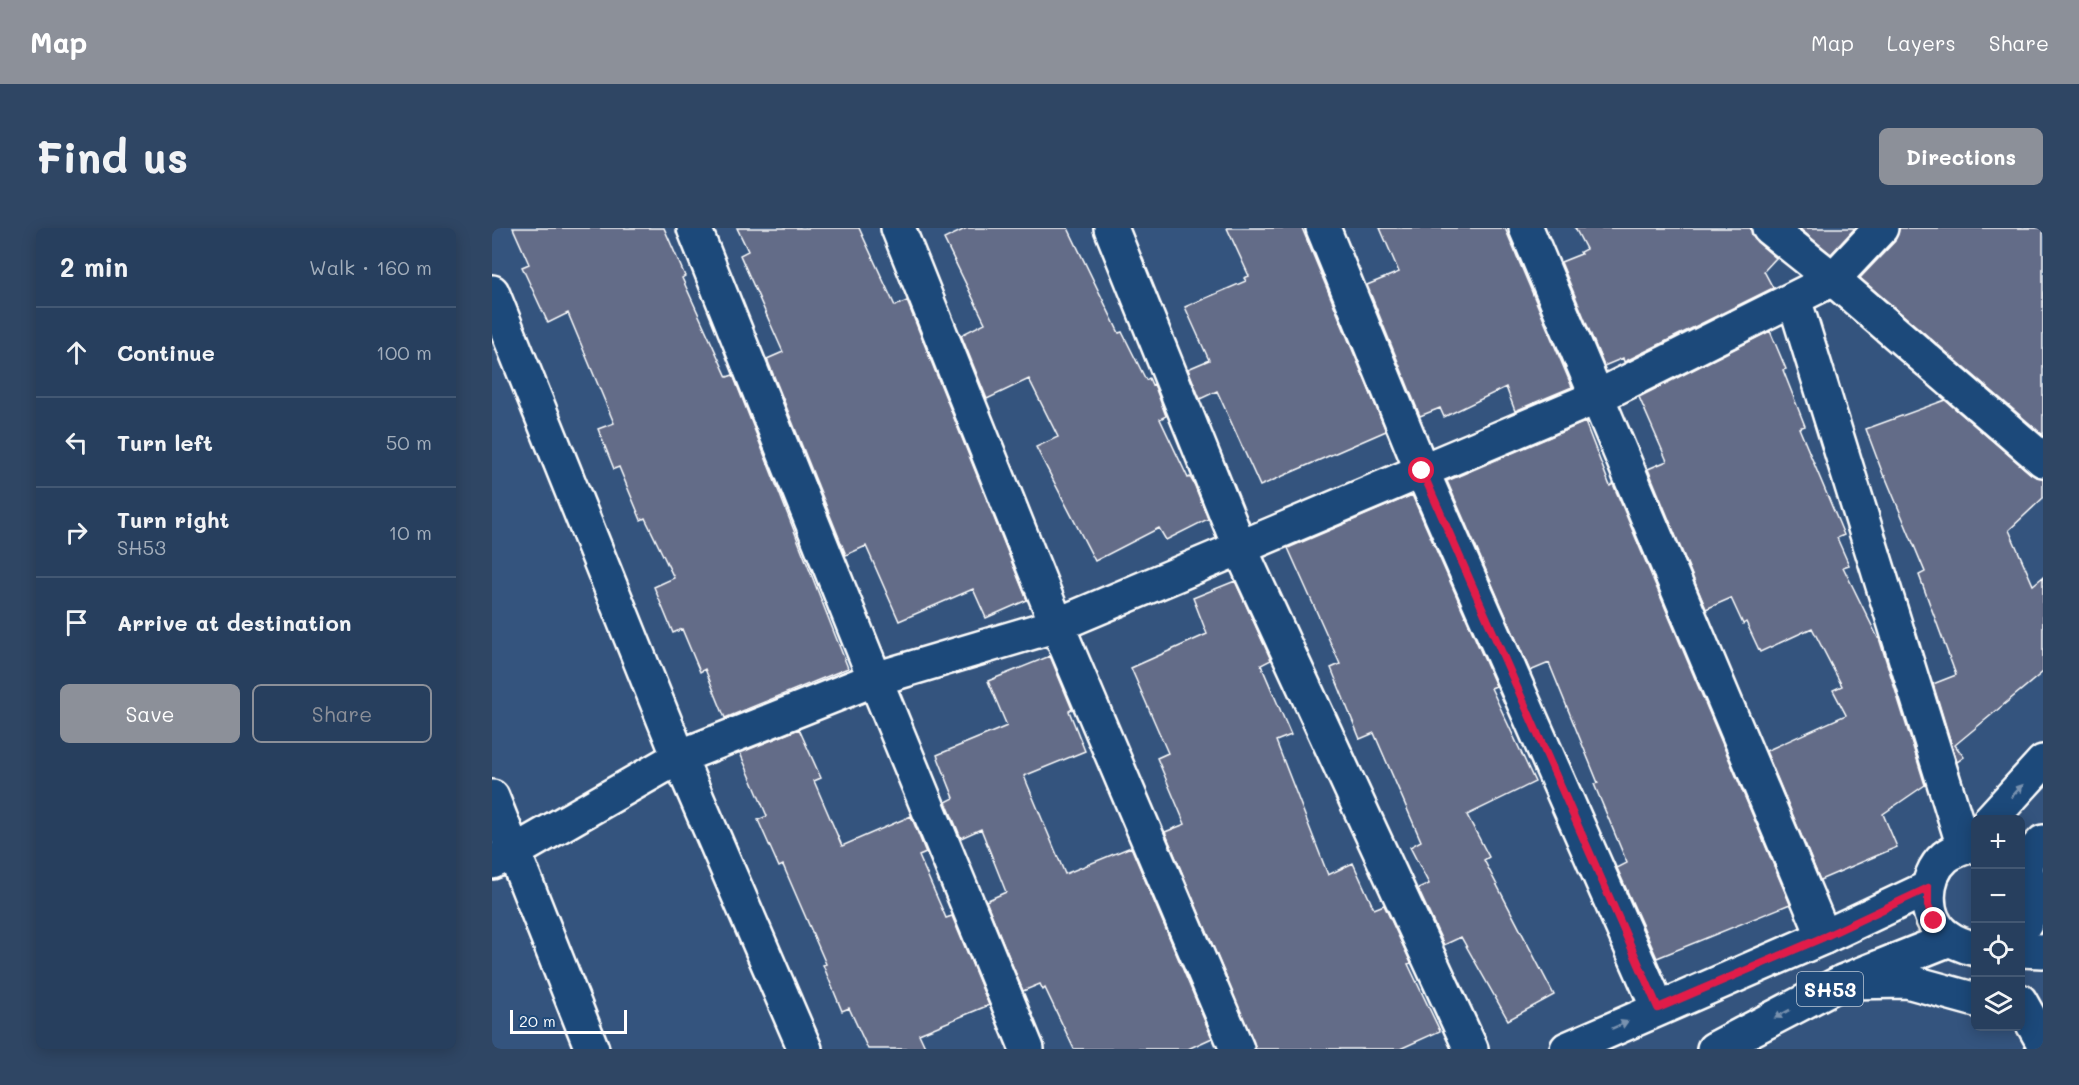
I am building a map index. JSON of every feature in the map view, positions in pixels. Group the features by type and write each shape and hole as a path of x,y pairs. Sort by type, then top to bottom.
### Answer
{"street":[{"path":"694,228 1027,1049"},
{"path":"897,228 1057,624 1238,1049"},
{"path":"1111,228 1240,548 1471,1049"},
{"path":"1323,228 1422,471 1658,1008"},
{"path":"1526,228 1824,937"},
{"path":"1769,228 1833,279 2043,460"},
{"path":"503,857 680,756 875,679 1057,624 1597,397 1833,279 1881,228"},
{"path":"492,292 680,756 805,1049"},
{"path":"1794,299 1971,839"},
{"path":"1994,815 2042,766"},
{"path":"492,797 503,857 592,1049"},
{"path":"1963,944 1944,935 1934,921 1928,905 1928,888 1934,871 1944,858 1971,843"},
{"path":"2025,923 2030,914 2033,897 2029,856"},
{"name":"SH53","path":"1567,1049 1824,937 1928,888"},
{"name":"SH53","path":"1714,1049 1842,982 1963,944"},
{"path":"2025,950 2043,951"},
{"path":"1842,982 1907,981 1971,999"},
{"path":"2025,1013 2034,1034"}],"building":[{"path":"513,228 664,228 685,276 682,278 727,377 733,375 848,668 725,718 705,669 700,672 682,629 673,633 654,587 674,578 645,518 641,520 619,467 614,469 598,429 614,423 568,313 548,323 522,267 529,264"},
{"path":"737,228 859,228 895,306 907,301 1027,600 986,618 973,589 899,621 866,546 846,555 767,359 783,352 740,255 748,251"},
{"path":"967,228 1068,228 1119,333 1122,332 1146,380 1149,378 1152,385 1154,384 1166,416 1160,419 1188,478 1190,477 1195,486 1208,519 1166,540 1159,528 1095,561 1036,447 1058,437 1029,379 987,399 961,335 985,323 944,239"},
{"path":"1227,228 1302,228 1386,431 1260,486 1217,391 1200,399 1188,369 1209,360 1185,307 1246,281 1244,278 1249,276"},
{"path":"1380,228 1505,228 1572,387 1515,411 1506,387 1444,417 1440,408 1420,416 1367,285 1399,272"},
{"path":"1575,228 1751,228 1752,235 1757,242 1776,258 1764,271 1773,288 1624,362 1623,358 1604,366 1561,262 1581,254 1580,252 1586,249"},
{"path":"1799,228 1855,228 1831,254"},
{"path":"1899,228 2043,228 2043,435 1860,278 1895,241"},
{"path":"1770,331 1786,369 1783,370 1805,426 1799,428 1844,535 1837,538 1849,565 1843,567 1879,638 1925,785 1883,814 1897,847 1820,880 1766,751 1846,715 1833,690 1842,686 1812,628 1760,652 1746,622 1743,624 1731,598 1706,609 1648,469 1667,461 1639,397"},
{"path":"1945,400 2031,474 2043,478 2043,498 2009,530 2033,585 2043,577 2043,672 1955,745 1964,757 1957,762 1933,684 1956,675 1919,575 1925,572 1866,429"},
{"path":"1585,422 1610,486 1613,484 1790,904 1657,958 1617,868 1627,863 1594,784 1598,783 1549,663 1530,671 1447,481"},
{"path":"1412,495 1496,686 1491,688 1535,782 1467,815 1489,857 1484,860 1554,995 1508,1020 1461,937 1444,945 1418,889 1429,884 1410,847 1421,841 1374,733 1360,739 1331,668 1340,664 1288,548"},
{"path":"1235,581 1271,660 1261,665 1291,735 1276,741 1328,875 1353,863 1374,909 1384,905 1411,963 1408,964 1440,1031 1400,1049 1256,1049 1165,832 1185,824 1157,758 1168,753 1131,668 1207,634 1193,598"},
{"path":"1050,656 1072,709 1069,711 1085,751 1024,776 1065,874 1131,847 1212,1038 1188,1049 1074,1049 1045,988 1043,990 1040,984 1023,991 986,901 1006,892 981,829 961,838 946,802 954,798 937,755 1007,726 988,681"},
{"path":"799,729 821,778 814,781 842,846 911,816 926,853 919,856 946,918 952,916 989,1005 919,1034 926,1049 868,1049 849,1008 842,1011 823,965 826,964 783,865 779,867 758,820 767,816 740,753"}],"route":[{"path":"1422,471 1658,1008 1824,937 1928,888 1928,905 1934,921"}]}
